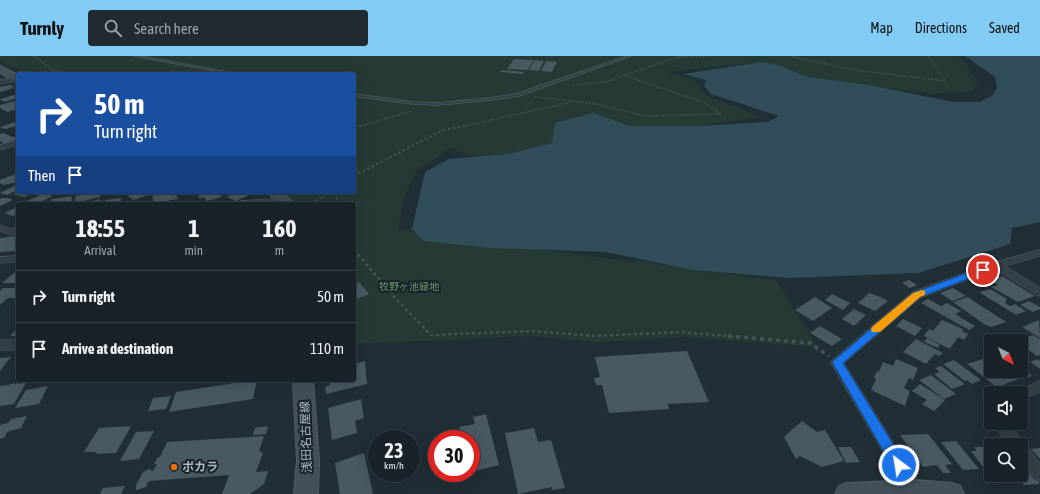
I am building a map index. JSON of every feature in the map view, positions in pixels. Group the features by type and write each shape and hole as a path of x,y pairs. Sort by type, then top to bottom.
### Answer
{"main road":[{"path":"0,69 16,78"},
{"path":"276,194 287,202"},
{"name":"浅田名古屋線","path":"303,382 308,462 306,494"},
{"path":"847,494 916,492 952,494"}],"street":[{"path":"0,82 16,79"},
{"path":"0,148 16,143"},
{"path":"0,228 11,232 16,231"},
{"path":"916,492 837,362 916,295 996,265 1040,253"},
{"path":"0,260 16,259"},
{"path":"996,265 1040,292"},
{"path":"0,345 16,345"},
{"path":"1028,392 1040,386"},
{"path":"1028,459 1040,475"}],"lane":[{"path":"135,56 226,72"},
{"path":"356,95 393,101 438,104 517,95 630,56"}],"path":[{"path":"33,56 53,70 66,72"},
{"path":"566,86 605,82 678,56 708,56"},
{"path":"789,56 854,70 945,80 928,56"},
{"path":"517,95 596,104 646,116 721,114 706,103 624,76"},
{"path":"356,175 441,131 574,102"},
{"path":"356,127 438,104"},
{"path":"314,202 326,194"},
{"path":"356,252 398,301 431,335 532,331 595,336 679,332 810,343 837,362"}],"green space":[{"name":"牧野ヶ池緑地","path":"0,56 958,56 966,63 978,83 972,91 930,94 808,77 778,65 762,62 668,72 694,79 705,95 761,117 699,126 630,126 593,113 552,143 508,154 474,157 451,148 416,171 401,207 399,230 776,280 817,347 682,337 598,342 533,336 356,344 356,202 284,202 275,194 356,194 356,72 24,72 0,61"}],"water":[{"path":"965,56 1040,56 1040,222 1012,228 1010,244 919,273 789,278 693,270 606,252 490,248 424,241 412,229 425,172 449,159 508,154 552,143 555,123 593,113 630,126 699,126 768,122 779,116 711,94 704,86 706,80 683,74 762,62 778,65 808,77 869,85 953,102 980,102 993,95 997,87 995,77"}],"building":[{"path":"514,59 534,60 528,70 507,69"},
{"path":"535,60 544,61 539,71 529,70"},
{"path":"546,61 557,62 552,72 541,71"},
{"path":"502,70 524,72 523,74 500,72"},
{"path":"10,85 15,86 11,87 14,88 0,92 0,87"},
{"path":"16,95 16,99 4,102 0,99"},
{"path":"16,101 16,110 7,112 0,108 0,105"},
{"path":"16,122 16,126 5,129 0,127"},
{"path":"3,133 13,137 16,136 16,140 5,144 0,141 0,134"},
{"path":"16,174 16,182 3,185 0,183 0,180"},
{"path":"16,185 16,191 7,195 0,193"},
{"path":"16,193 31,194 24,197 13,194"},
{"path":"42,194 53,196 40,202 27,201"},
{"path":"99,194 100,197 74,202 76,196"},
{"path":"134,194 151,194 134,200 127,196"},
{"path":"161,194 176,194 178,199 154,202 152,196"},
{"path":"203,194 219,194 222,197 207,201 203,197 200,199 198,196"},
{"path":"234,194 249,195 236,201 226,197"},
{"path":"72,196 71,202 50,202 52,199"},
{"path":"121,198 120,202 105,202 105,200"},
{"path":"0,199 13,200 0,206"},
{"path":"100,199 99,201 102,200 102,202 90,202"},
{"path":"16,208 16,214 13,216 4,213"},
{"path":"16,236 16,251 0,252 0,238"},
{"path":"15,272 16,272 16,283 2,283"},
{"path":"1002,276 1035,296 1018,302 991,287 998,285 990,280"},
{"path":"909,280 917,285 910,288 902,283"},
{"path":"359,282 369,294 356,299 356,283"},
{"path":"3,288 16,288 16,298 8,298 0,305 0,291"},
{"path":"953,288 966,296 952,301 940,293"},
{"path":"990,289 1007,299 1005,303 1010,306 1015,304 1026,311 1016,315 979,292"},
{"path":"869,293 888,301 875,311 858,303"},
{"path":"832,294 850,303 843,310 825,300"},
{"path":"815,297 832,308 813,321 795,310"},
{"path":"968,297 1006,322 991,327 984,324 953,302"},
{"path":"928,299 941,306 947,303 961,311 955,314 975,326 969,330 921,303"},
{"path":"1029,301 1040,307 1040,309 1033,312 1020,305"},
{"path":"854,309 866,315 854,326 842,319"},
{"path":"903,319 922,328 915,336 896,326"},
{"path":"942,320 963,329 962,331 968,334 964,340 958,337 950,349 924,336 929,329 933,331"},
{"path":"1039,320 1040,338 1022,327"},
{"path":"820,326 842,339 832,346 810,333"},
{"path":"16,330 16,336 10,336"},
{"path":"1033,335 1040,339 1040,355 1037,356 1028,350 1028,337"},
{"path":"927,338 940,345 938,348 924,342"},
{"path":"916,339 943,353 939,356 935,354 926,364 903,352"},
{"path":"687,351 709,402 668,404 669,409 609,413 602,385 596,385 594,378 600,377 595,357"},
{"path":"11,357 0,371 0,358"},
{"path":"896,359 918,368 913,380 909,378 904,388 910,391 905,406 871,390 876,379 874,378 877,371 879,372 883,362 893,366"},
{"path":"984,359 984,377 967,364"},
{"path":"1037,359 1040,361 1040,369 1030,362"},
{"path":"954,360 981,380 972,384 967,380 965,381 943,364"},
{"path":"365,361 367,384 326,394 325,387 330,385 330,382 356,382 356,363"},
{"path":"941,366 965,384 952,389 934,374 940,372 935,368"},
{"path":"931,375 956,394 944,399 919,380"},
{"path":"985,378 1019,379 1000,386 996,386"},
{"path":"244,382 257,382 253,399 169,412 176,392"},
{"path":"19,383 17,384 26,383 14,404 0,406 0,386"},
{"path":"920,384 945,400 934,411 922,404 927,400 912,391"},
{"path":"48,386 39,404 15,408 26,390"},
{"path":"171,396 166,409 148,411 153,398"},
{"path":"361,399 364,418 355,421 357,433 332,440 328,408"},
{"path":"486,414 499,465 480,470 480,430 460,430 459,427 475,424 473,417"},
{"path":"27,416 21,428 7,432 4,438 0,439 0,425 8,423 11,419"},
{"path":"802,421 817,432 825,430 844,461 822,467 800,456 796,459 784,437"},
{"path":"131,426 116,453 95,454 97,452 84,452 99,428"},
{"path":"268,426 266,434 253,435 255,428"},
{"path":"534,428 538,442 551,440 565,488 552,490 552,487 518,494 505,433"},
{"path":"154,431 139,459 120,461 136,432"},
{"path":"928,434 952,464 945,465 951,473 943,473 937,465 923,467 900,435"},
{"path":"264,436 259,451 263,453 256,472 268,471 264,484 250,494 222,494 229,475 149,481 146,487 136,490 136,485 143,472 149,469 153,471 157,464 154,464 158,457 160,457 167,442"},
{"path":"956,441 979,469 963,470 941,442"},
{"path":"838,447 851,447 860,462 846,463"},
{"path":"974,447 984,447 984,468 971,451 977,451"},
{"path":"1040,448 1040,459 1031,449"},
{"path":"364,453 368,471 368,482 370,482 373,494 340,494 335,463"},
{"path":"1028,469 1040,484 1024,485 1022,482 1028,482"},
{"path":"125,486 121,494 100,494 103,488"}],"slow traffic":[{"path":"876,329 916,295 922,293"}],"place":[{"name":"ポカラ","path":"174,467"}],"route":[{"path":"899,465 837,362 916,295 983,270"}]}
